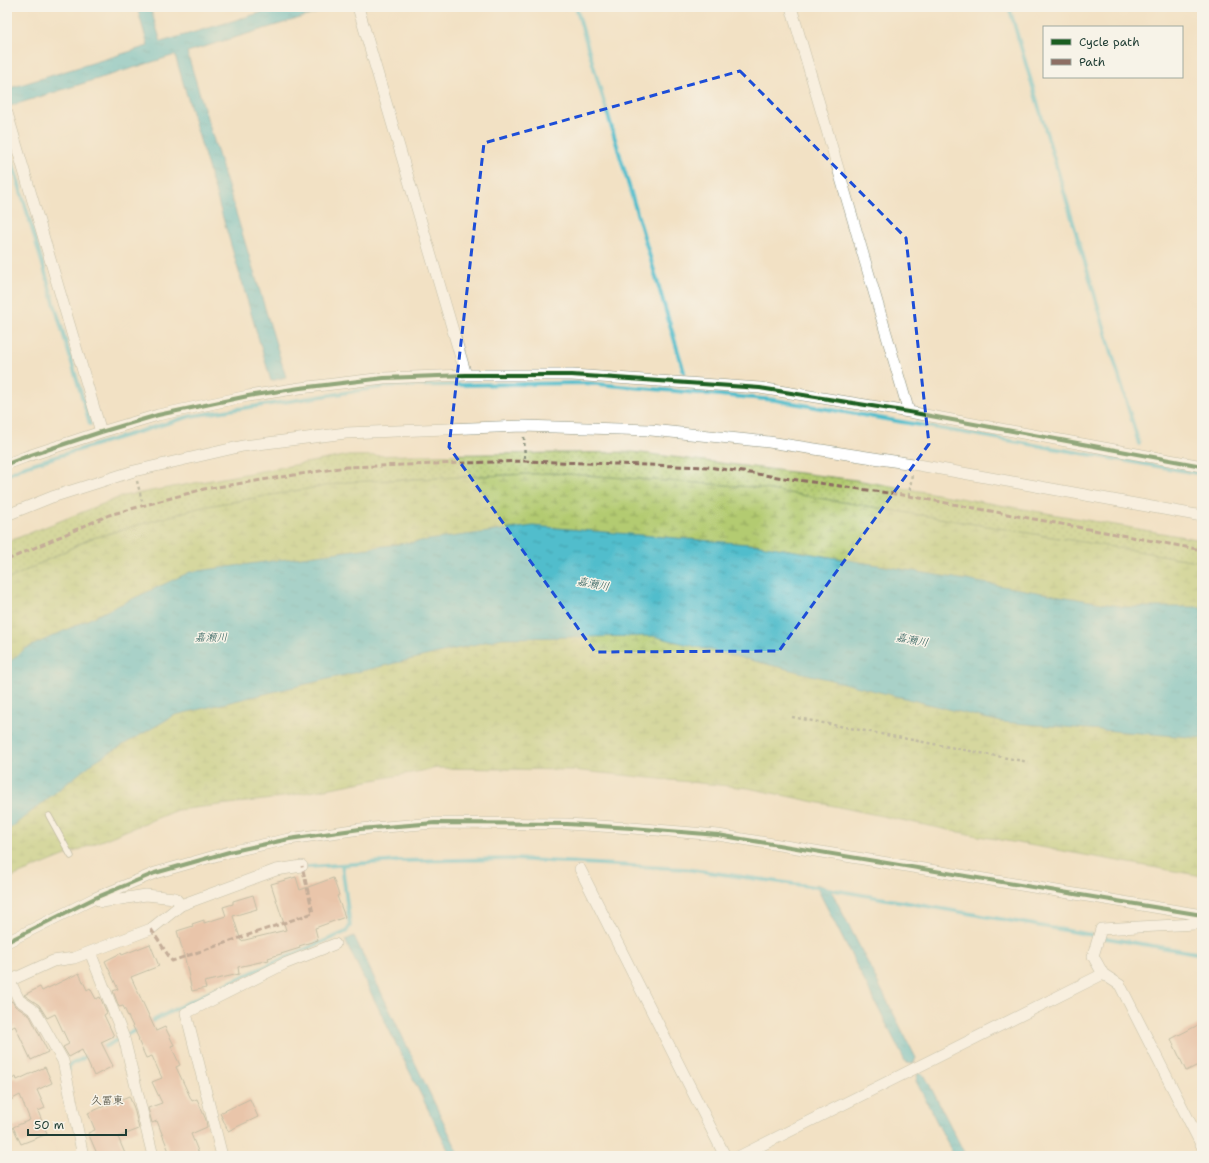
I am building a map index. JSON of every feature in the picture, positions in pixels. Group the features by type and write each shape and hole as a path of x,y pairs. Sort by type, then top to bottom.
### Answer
{"street":[{"path":"358,7 466,375"},
{"path":"791,7 909,412"},
{"path":"7,113 101,432"},
{"path":"7,464 24,456 158,415 248,396 384,378 466,375 572,375 760,388 909,412 1202,466"},
{"path":"7,515 52,497 134,471 243,446 346,433 523,426 651,430 769,442 913,464 1202,516"},
{"path":"7,942 95,898 154,874 229,852 289,839 360,829 435,824 567,824 718,835 1202,916"},
{"path":"83,1156 64,1061 35,1011 19,1000 8,982 53,961 74,958 151,929 181,905 276,870 302,866"},
{"path":"580,870 725,1156"},
{"path":"95,898 102,902 146,895 175,898 181,905"},
{"path":"1202,916 1195,924 1101,929 1093,956 1103,974 1120,985 1202,1146"},
{"path":"222,1156 186,1013 284,964 336,944"},
{"path":"90,952 124,1038 153,1156"},
{"path":"740,1156 1103,974"}],"lane":[{"path":"49,816 71,856"}],"path":[{"path":"523,426 525,461"},
{"path":"909,496 913,464"},
{"path":"134,471 143,505"},
{"path":"792,718 1028,762"}],"highlighted area":[{"path":"740,71 906,238 929,444 779,651 595,652 449,447 484,143"}],"green space":[{"path":"633,452 856,480 1202,540 1202,562 752,487 553,473 348,482 202,507 89,539 7,580 7,542 123,496 344,456"},
{"path":"553,473 752,487 1202,562 1202,629 758,561 7,685 7,580 90,539 202,507 348,482"},
{"path":"501,624 669,628 1202,719 1202,876 973,835 748,788 572,770 437,768 272,799 177,810 7,879 7,814 168,706"}],"water":[{"path":"137,7 150,7 161,42 280,7 337,7 187,52 286,377 271,381 175,55 7,107 7,89 148,46"},
{"name":"嘉瀬川","path":"533,526 760,545 1125,607 1202,607 1202,738 1001,722 653,636 502,638 175,715 95,761 7,831 7,664 25,649 190,572"},
{"path":"815,884 830,888 916,1058 913,1064 906,1063"},
{"path":"354,936 460,1156 451,1156 345,940"},
{"path":"918,1073 925,1076 966,1156 954,1156 916,1081"}],"building":[{"path":"296,877 300,890 333,878 339,895 337,896 345,917 315,928 318,940 299,946 300,948 268,958 269,960 238,967 239,974 204,982 206,988 192,991 177,931 193,926 192,924 204,920 204,923 226,916 223,907 233,904 233,901 253,895 257,909 233,916 241,941 286,930 271,884"},
{"path":"150,944 159,966 131,977 156,1031 165,1027 174,1045 171,1046 180,1065 176,1067 192,1101 197,1099 206,1120 207,1127 191,1134 200,1156 180,1156 178,1151 170,1154 157,1121 152,1123 148,1108 162,1103 152,1082 162,1078 152,1056 146,1058 138,1040 139,1039 123,1006 119,1007 113,991 118,989 105,961 121,953 122,955"},
{"path":"79,973 87,990 90,988 96,999 100,997 107,1013 104,1015 114,1036 101,1042 113,1066 94,1076 82,1050 69,1057 63,1047 69,1044 55,1014 47,1018 39,1005 24,995 40,987 42,991"},
{"path":"12,1001 15,1006 30,1016 48,1052 31,1060 15,1026 7,1030 7,1003"},
{"path":"1202,1023 1202,1063 1186,1071 1171,1039"},
{"path":"45,1067 52,1083 37,1090 45,1108 38,1111 47,1134 21,1144 13,1127 30,1120 20,1095 7,1102 7,1081 16,1077 17,1080"},
{"path":"129,1096 134,1108 139,1129 118,1137 126,1156 98,1156 88,1133 95,1130 88,1113"},
{"path":"250,1099 258,1117 228,1131 220,1113"}],"waterway":[{"path":"576,7 684,372"},
{"path":"1009,7 1139,444"},
{"path":"7,144 90,424"},
{"path":"7,475 25,466 191,416 389,386 586,383 775,400 1202,474"},
{"path":"307,867 399,861 512,859 685,869 823,888 1092,935"},
{"path":"147,1024 245,975 346,932 350,926 342,865"},
{"path":"1106,938 1202,954"},
{"path":"128,1034 140,1028"},
{"path":"99,1050 117,1040"},
{"path":"69,1070 68,1066 89,1055"}],"marked path":[{"path":"7,560 109,515 204,489 346,467 525,461 708,467 909,496 1202,550"},
{"path":"151,929 172,961 313,913 302,866"}],"cycle path":[{"path":"7,464 101,432 158,415 248,396 384,378 466,375 572,375 760,388 909,412 1202,466"},
{"path":"7,942 95,898 155,873 229,852 289,839 360,829 435,823 567,824 718,835 1202,915"}],"district":[{"name":"久冨東","path":"107,1100"}]}
